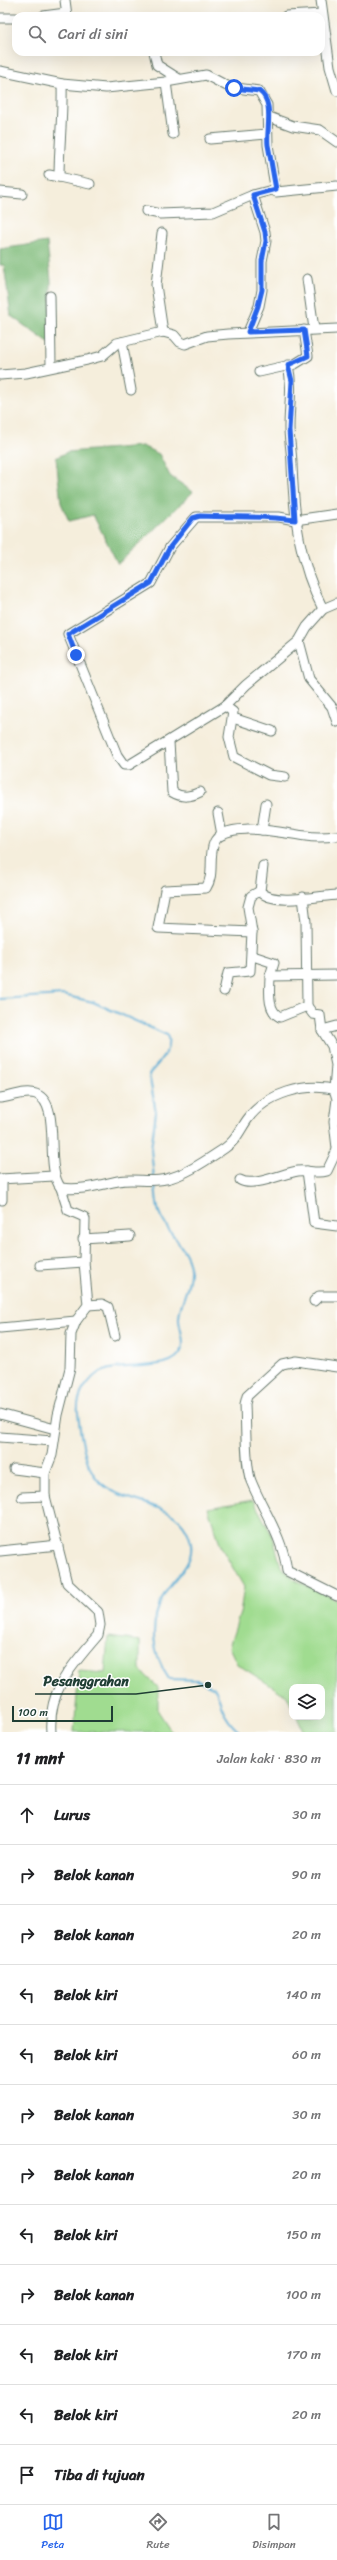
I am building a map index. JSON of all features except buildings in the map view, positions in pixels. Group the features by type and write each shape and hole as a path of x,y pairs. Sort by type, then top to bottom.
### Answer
{"street":[{"path":"64,0 66,12"},
{"path":"320,0 322,12"},
{"path":"0,18 12,18"},
{"path":"325,34 330,67 337,91"},
{"path":"155,56 157,65 179,79"},
{"path":"0,71 62,84 106,88 166,82 206,75 229,87 259,91 264,97 269,117 267,134 277,192 337,186"},
{"path":"166,82 172,134"},
{"path":"59,177 59,135 63,125 62,84"},
{"path":"269,117 293,126 320,130 337,142"},
{"path":"210,139 267,134"},
{"path":"49,175 90,184"},
{"path":"146,211 160,214 213,212 253,195 276,189"},
{"path":"0,192 22,194"},
{"path":"248,332 258,306 262,290 262,261 266,241 265,232 253,195"},
{"path":"162,233 156,285 163,332"},
{"path":"307,279 314,329"},
{"path":"50,296 52,366"},
{"path":"0,375 26,373 102,356 122,342 163,332 174,335 180,342 186,344 207,336 248,332 337,329"},
{"path":"259,372 288,365 308,356 304,330"},
{"path":"122,342 131,390"},
{"path":"288,365 292,381 289,430 295,520 305,570 323,609"},
{"path":"337,514 295,520 279,517 248,519 200,516 193,518 170,547 151,583 68,634 117,755 124,765 129,765 143,759 225,706 246,685 300,641 307,628 323,609 337,603"},
{"path":"300,641 309,679 332,707 337,722"},
{"path":"225,706 233,710 229,737 234,758 269,774 286,777"},
{"path":"233,718 272,731"},
{"path":"169,742 172,792 179,796 190,797 200,792"},
{"path":"262,830 266,804"},
{"path":"218,813 222,834"},
{"path":"252,932 158,928 165,890 206,888 212,872 214,843 222,834 230,831 262,830 307,837 337,836"},
{"path":"260,891 263,866"},
{"path":"224,991 228,973 250,971 252,956 252,932 248,901 251,896 260,891"},
{"path":"260,891 271,898 337,895"},
{"path":"240,1180 247,1182 307,1171 327,1171 337,1149 334,1122 337,1099 335,1089 335,1056 330,1042 322,1030 320,1016 312,1013 307,1006 305,976 306,922 304,897"},
{"path":"252,956 274,963 270,976 271,1006 278,1016 307,1006"},
{"path":"270,976 337,975"},
{"path":"322,1030 337,1026"},
{"path":"61,1188 72,1189 125,1180 144,1181 166,1179 178,1175 226,1147 240,1132 247,1119 272,1098 289,1090 335,1089"},
{"path":"0,1098 29,1093 36,1094 45,1100 50,1116 54,1176 61,1188 68,1210 84,1218 84,1262 88,1305 76,1322 71,1334 70,1368 53,1441 52,1455 45,1473 46,1496 67,1582 98,1612 100,1625 98,1635 62,1679 50,1711 51,1732"},
{"path":"307,1171 314,1223 336,1224"},
{"path":"2,1200 1,1179 54,1176"},
{"path":"83,1239 130,1236"},
{"path":"40,1265 84,1262"},
{"path":"314,1301 319,1296 337,1296"},
{"path":"88,1305 102,1304 108,1307 115,1336"},
{"path":"0,1328 76,1322"},
{"path":"337,1366 307,1361 282,1364 247,1396 245,1404 250,1479 259,1502 279,1536 287,1571 337,1596"},
{"path":"0,1414 56,1429"},
{"path":"0,1437 53,1441"},
{"path":"14,1469 45,1473"},
{"path":"22,1497 46,1496"},
{"path":"0,1551 58,1545"}],"green space":[{"path":"47,242 51,281 50,344 11,316 4,265 0,265 0,249"},
{"path":"142,446 159,454 170,476 193,492 118,564 93,515 69,521 61,503 56,458 67,452"},
{"path":"253,1500 273,1537 281,1567 295,1580 337,1600 337,1732 304,1732 298,1720 325,1720 325,1684 289,1684 289,1700 287,1696 237,1664 229,1647 240,1613 244,1587 222,1549 208,1508"},
{"path":"108,1637 140,1641 140,1670 158,1687 158,1711 172,1732 74,1732 79,1671 105,1673"}],"waterway":[{"path":"0,999 63,995 93,1002 167,1035 168,1046 164,1056 149,1074 156,1112 151,1149 154,1178"},
{"path":"155,1183 159,1212 162,1219 186,1254 189,1261 189,1282 181,1305 179,1317 183,1337 182,1349 177,1357 168,1362 157,1365 117,1368 106,1370 95,1375 84,1388 79,1400 78,1409 80,1429 86,1457 97,1479 108,1488 122,1495 165,1511 177,1518 186,1529 191,1544 191,1552 186,1565 164,1595 159,1606 154,1627 156,1648 163,1669 169,1679 198,1680 215,1688 227,1718 230,1723 240,1732"}],"place":[{"name":"Pesanggrahan","path":"208,1685"}],"route":[{"path":"76,655 68,634 151,583 157,575 163,558 170,547 193,518 200,516 248,519 279,517 295,520 289,430 292,381 288,365 295,364 308,356 304,330 288,332 248,332 258,306 262,290 262,261 266,241 265,232 253,195 276,189 268,145 267,134 269,123 267,104 262,93 259,91 234,88"}]}
